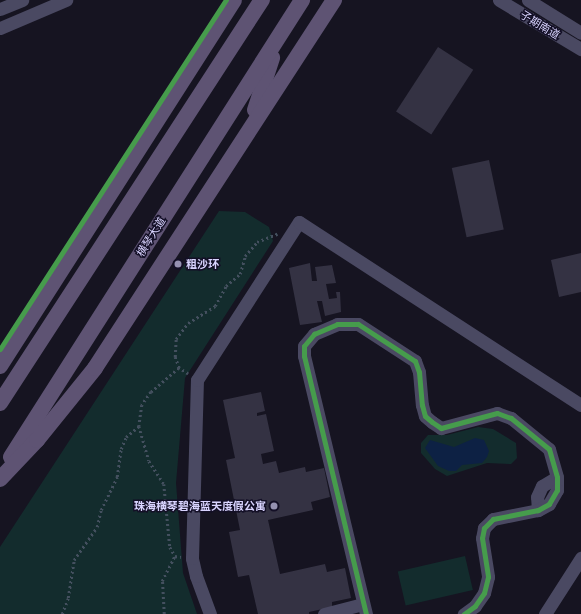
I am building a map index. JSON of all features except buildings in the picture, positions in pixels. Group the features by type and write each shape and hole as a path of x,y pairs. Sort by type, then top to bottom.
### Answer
{"main road":[{"path":"0,403 262,0"},
{"name":"横琴大道","path":"0,474 302,0"},
{"path":"0,479 37,440 95,368 334,0"},
{"path":"191,108 230,7"},
{"path":"0,366 230,7"},
{"path":"246,134 279,36"}],"street":[{"path":"0,9 22,0"},
{"path":"0,28 66,0"},
{"name":"子期南道","path":"499,0 581,49"},
{"name":"子期南道","path":"528,0 581,32"},
{"path":"210,614 196,576 192,558 197,380 299,222 581,405"},
{"path":"324,614 364,609 304,356 304,346 314,334 336,324 358,324 367,328 415,361 420,372 422,405 426,416 432,422 442,428 497,413 511,418 541,440 549,449 557,477 557,490 549,504 538,510 493,519 484,528 482,538 488,577 484,593 475,606 464,614"},
{"path":"545,614 581,558"}],"path":[{"path":"197,380 179,368 175,345 182,329 215,306 226,286 240,274 245,256 257,242 281,232"},
{"path":"164,614 162,580 175,556 168,538 164,484 149,461 138,426 142,405 151,392 179,368"},
{"path":"62,614 68,598 74,560 97,527 102,510 117,477 121,449 126,437 138,426"},
{"path":"175,556 192,558"}],"green space":[{"path":"219,211 245,212 269,227 273,241 185,378 176,483 183,573 197,614 0,614 0,547"},
{"path":"478,427 493,429 516,443 517,458 511,464 487,463 447,476 435,469 421,453 421,443 428,435 447,435"},
{"path":"465,556 473,590 406,606 398,572"}],"water":[{"path":"475,438 484,440 489,451 487,457 482,463 462,465 456,471 449,471 438,466 425,448 430,440 454,447"}],"cycle path":[{"path":"0,349 226,0"},
{"path":"366,614 304,356 304,346 314,334 337,324 358,324 415,361 419,372 422,405 425,416 441,428 497,413 511,418 549,449 557,477 557,490 549,504 538,510 493,519 484,528 482,538 488,577 484,593 475,606 464,614"}],"place":[{"name":"粗沙环","path":"178,264"},
{"name":"珠海横琴碧海蓝天度假公寓","path":"274,506"}]}
